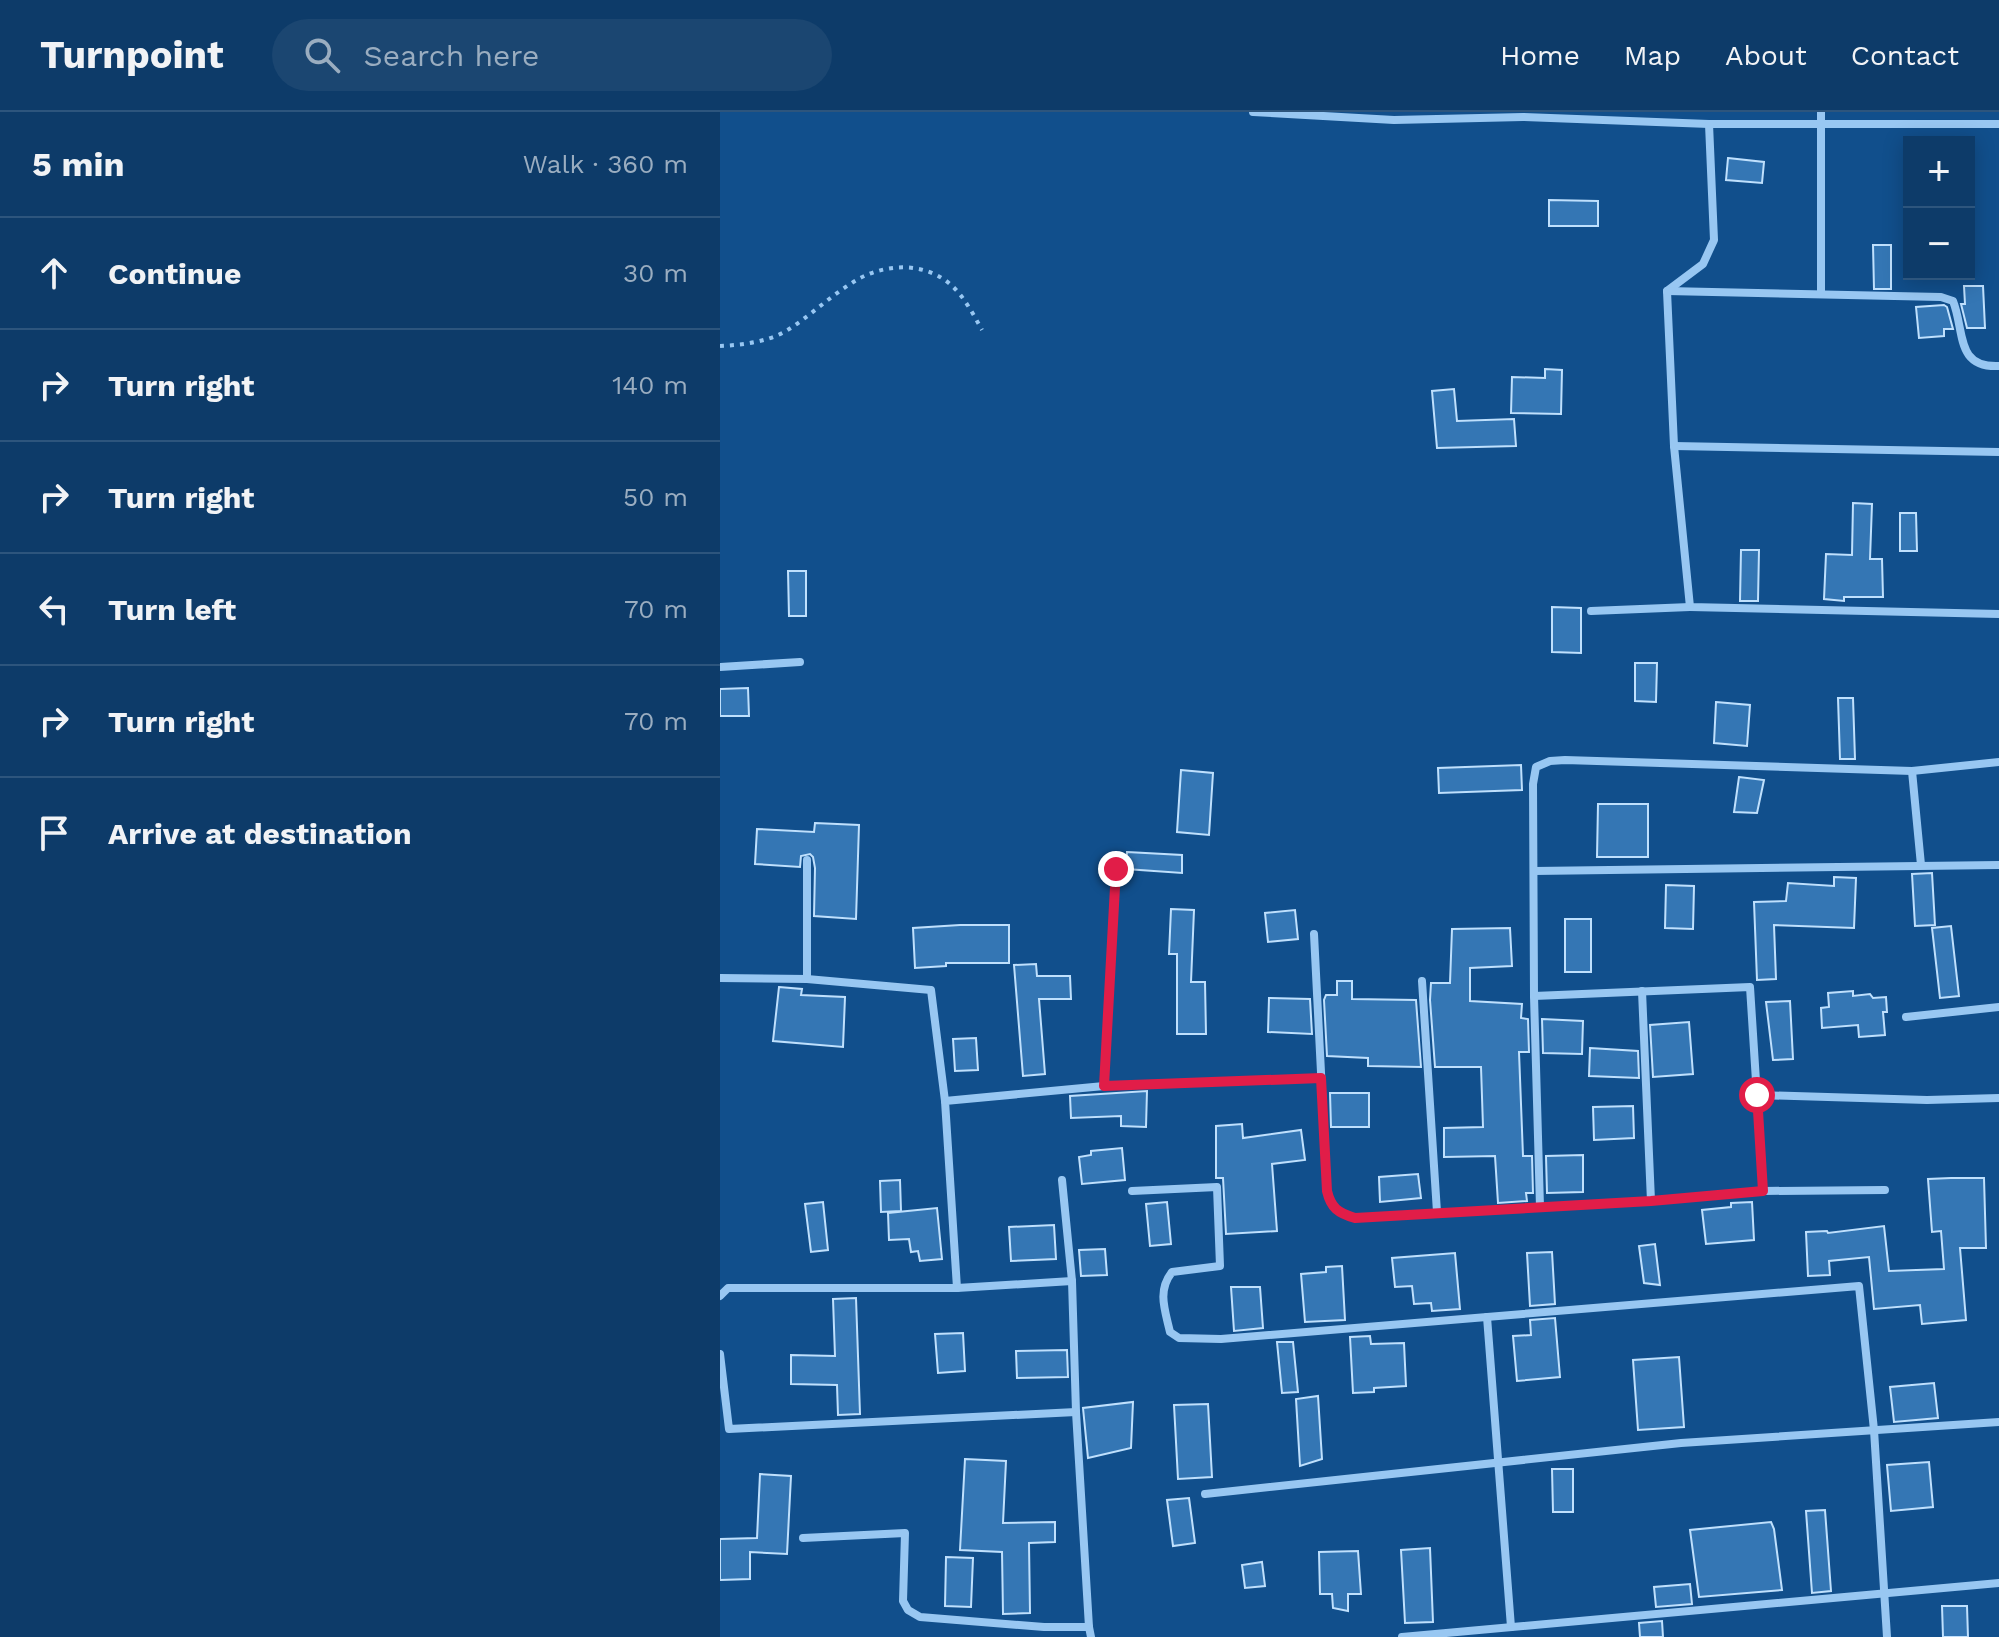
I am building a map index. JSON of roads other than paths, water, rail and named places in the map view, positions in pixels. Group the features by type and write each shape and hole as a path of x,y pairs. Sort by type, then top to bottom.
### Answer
{"street":[{"path":"1253,112 1394,120 1523,117 1709,124 1999,124"},
{"path":"1821,112 1821,294"},
{"path":"1667,291 1703,264 1714,240 1709,124"},
{"path":"1667,291 1941,297 1953,301 1962,346 1969,358 1984,367 1999,366"},
{"path":"1667,291 1674,446 1690,607"},
{"path":"1674,446 1999,452"},
{"path":"1591,611 1690,607 1999,614"},
{"path":"720,667 800,662"},
{"path":"1540,1207 1534,996 1533,784 1536,767 1550,761 1912,771 1999,762"},
{"path":"1912,771 1921,865"},
{"path":"807,860 807,979"},
{"path":"1534,871 1999,865"},
{"path":"1104,1086 1116,869"},
{"path":"1314,934 1327,1191 1330,1204 1340,1214 1355,1218 1651,1201 1763,1191 1885,1190"},
{"path":"720,978 807,979 931,990 945,1101 957,1288"},
{"path":"1422,981 1437,1212"},
{"path":"1534,996 1750,987 1763,1191"},
{"path":"1642,991 1651,1201"},
{"path":"1906,1017 1999,1007"},
{"path":"945,1101 1104,1086 1321,1078"},
{"path":"1757,1095 1927,1100 1999,1098"},
{"path":"803,1538 905,1533 903,1601 908,1610 920,1617 1045,1632 1090,1632 1076,1412 1072,1281 1062,1180"},
{"path":"1132,1191 1217,1187 1220,1266 1172,1272 1165,1281 1162,1296 1170,1332 1179,1338 1221,1339 1859,1286 1874,1430 1887,1637"},
{"path":"720,1296 728,1288 957,1288 1072,1281"},
{"path":"1487,1317 1511,1627"},
{"path":"720,1354 729,1429 1076,1412"},
{"path":"1205,1494 1681,1443 1999,1422"},
{"path":"1402,1637 1999,1583"}]}
